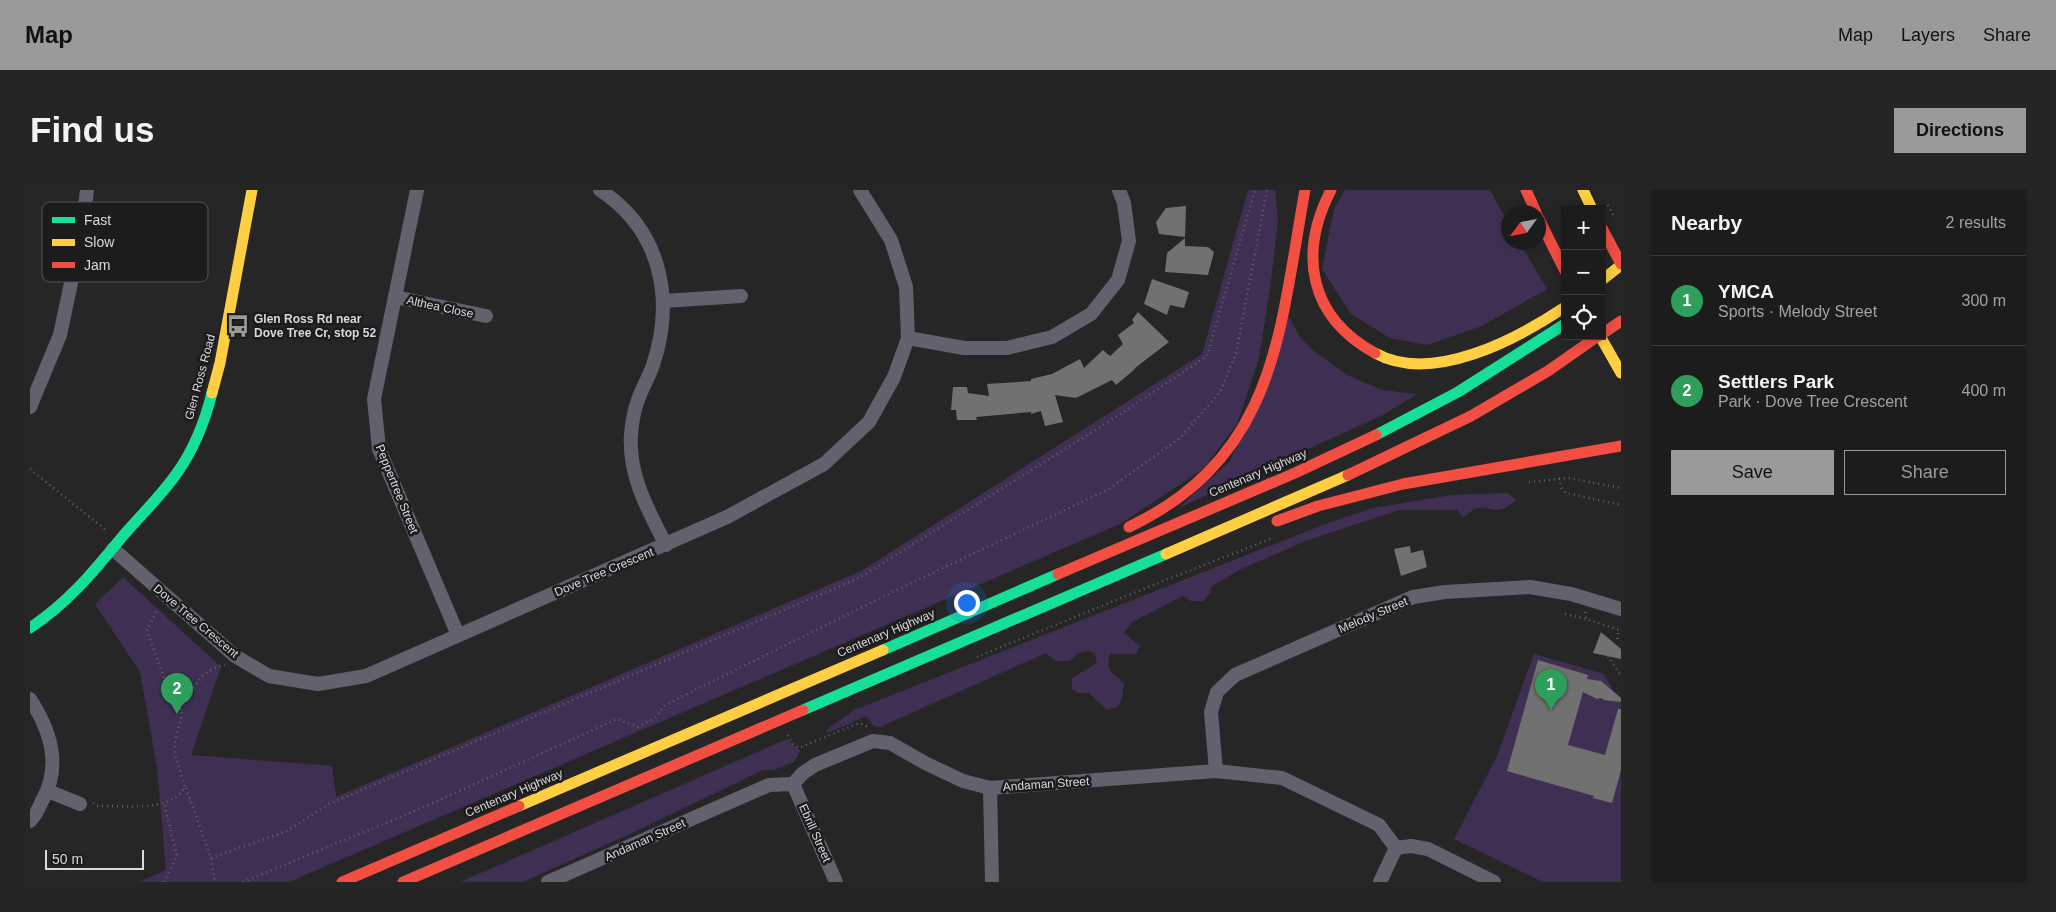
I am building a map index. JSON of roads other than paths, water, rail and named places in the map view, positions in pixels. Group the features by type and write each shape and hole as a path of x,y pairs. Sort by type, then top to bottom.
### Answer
{"main road":[{"name":"Glen Ross Road","path":"30,628 51,614 77,591 178,473 207,414 220,364 252,190"},
{"path":"1122,531 1163,509 1196,484 1223,457 1256,407 1271,369 1278,341 1305,190"},
{"path":"1331,190 1319,213 1316,226 1312,255 1316,282 1328,311 1338,324 1359,344 1373,353 1404,363 1437,363 1458,358 1508,339 1561,310"},
{"path":"1526,190 1533,205"},
{"path":"1582,190 1590,205"},
{"path":"1546,233 1561,263"},
{"path":"1606,235 1621,265 1606,277"},
{"path":"1606,331 1621,320"},
{"name":"Centenary Highway","path":"342,882 995,603 1364,441 1423,412 1485,376 1561,327"},
{"path":"403,882 1342,478 1470,416 1548,371 1593,340"},
{"path":"1603,340 1619,371"},
{"path":"1262,527 1324,505 1423,479 1621,446"},
{"path":"1148,562 1166,566 1184,559"},
{"path":"995,603 1007,584 1034,572"}],"street":[{"name":"Peppertree Street","path":"417,190 374,399 378,449 458,635"},
{"path":"600,190 616,200 642,232 659,268 664,302 662,334 653,367 638,401 631,434 633,463 641,496 666,545"},
{"name":"Dove Tree Crescent","path":"116,545 235,656 269,676 318,684 366,676 727,517 824,464 869,422 894,376 908,338 906,287 891,240 860,190"},
{"path":"908,338 964,348 1007,348 1052,337 1091,314 1118,280 1129,241 1124,202 1120,190"},
{"path":"30,407 60,335 71,282"},
{"path":"664,302 741,296"},
{"name":"Althea Close","path":"395,297 486,316"},
{"name":"Melody Street","path":"1216,771 1211,712 1218,692 1235,674 1413,598 1445,592 1530,587 1571,594 1621,609"},
{"path":"30,699 50,739 53,766 48,791 30,821"},
{"name":"Andaman Street","path":"548,882 769,785 793,784 803,773 815,765 873,741 890,744 963,781 990,788 1216,771 1282,778 1379,825 1396,848"},
{"name":"Ebrill Street","path":"793,784 836,882"},
{"path":"990,788 992,882"},
{"path":"48,791 80,804"},
{"path":"1380,882 1396,848 1411,846 1428,849 1494,882"}],"place":[{"name":"Glen Ross Rd near Dove Tree Cr, stop 52","path":"238,326"},
{"name":"YMCA","path":"1551,710"},
{"name":"Settlers Park","path":"177,714"}]}
